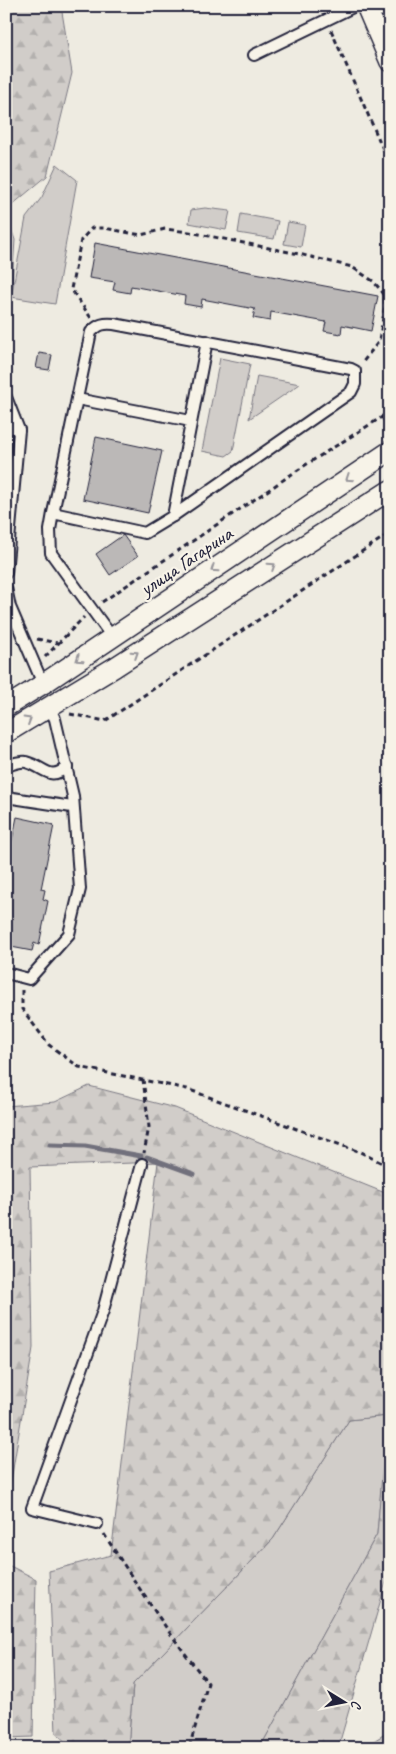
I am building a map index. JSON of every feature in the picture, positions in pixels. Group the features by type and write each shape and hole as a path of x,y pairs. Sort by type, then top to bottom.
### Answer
{"street":[{"path":"366,6 390,62"},
{"name":"улица Гагарина","path":"6,707 39,676 112,637 390,451"},
{"path":"6,733 52,713 124,662 390,490"}],"lane":[{"path":"254,55 355,6"},
{"path":"53,513 145,533 351,392 355,384 355,371 114,324 104,323 97,326 91,332 53,513 49,543 51,553 112,637"},
{"path":"172,516 206,341"},
{"path":"6,396 18,430 6,573"},
{"path":"76,399 191,421"},
{"path":"6,427 18,430"},
{"path":"6,588 8,608 39,676"},
{"path":"6,973 29,978 69,934 80,889 72,807 73,796 52,713"},
{"path":"6,766 25,761 53,775 60,773 67,767"},
{"path":"6,797 72,807"},
{"path":"97,1524 32,1508 103,1311 142,1164"}],"path":[{"path":"327,20 390,165"},
{"path":"97,326 71,290 81,240 86,234 92,228 104,228 141,235 165,230 189,232 299,254 352,267 373,281 384,294 385,306 380,332 378,341 355,371"},
{"path":"39,676 92,609 307,464 382,416 390,403"},
{"path":"382,416 390,429"},
{"path":"52,713 67,713 105,721 390,533"},
{"path":"22,977 22,1009 49,1045 79,1067 187,1089 360,1152 390,1167"},
{"path":"142,1164 149,1127 143,1079"},
{"path":"97,1524 147,1601 182,1651 208,1683 189,1748"}],"green space":[{"path":"6,6 61,6 72,73 47,176 6,210"},
{"path":"57,164 77,180 55,304 11,297 26,218 42,197"},
{"path":"205,208 230,211 226,230 189,223 191,210"},
{"path":"6,214 15,240 11,297 6,296"},
{"path":"241,214 278,221 274,239 238,233"},
{"path":"288,222 305,225 301,247 284,244"},
{"path":"220,358 250,364 233,451 226,456 202,451"},
{"path":"257,376 300,384 249,419"},
{"path":"89,1086 175,1108 390,1195 390,1568 338,1748 260,1748 377,1534 387,1416 349,1420 273,1539 133,1684 128,1748 72,1748 56,1733 49,1571 111,1555 158,1162 30,1167 33,1348 6,1511 6,1106 55,1102"},
{"path":"388,1416 377,1534 260,1748 128,1748 133,1684 273,1539 349,1420"},
{"path":"6,1564 36,1579 33,1737 6,1738"},
{"path":"390,1731 390,1748 362,1748"}],"building":[{"path":"95,243 378,296 371,331 342,325 341,334 324,331 326,322 271,312 270,321 253,318 255,309 202,299 201,307 184,304 185,296 131,286 130,293 113,290 115,282 89,278"},
{"path":"39,353 52,355 49,370 36,368"},
{"path":"96,437 162,451 148,513 83,499"},
{"path":"123,535 138,556 110,575 96,554"},
{"path":"17,817 54,825 41,889 45,890 43,899 48,901 39,945 34,943 32,951 6,946 6,868"}],"waterway":[{"path":"50,1145 85,1146 141,1156"},
{"path":"147,1157 194,1174"}]}
